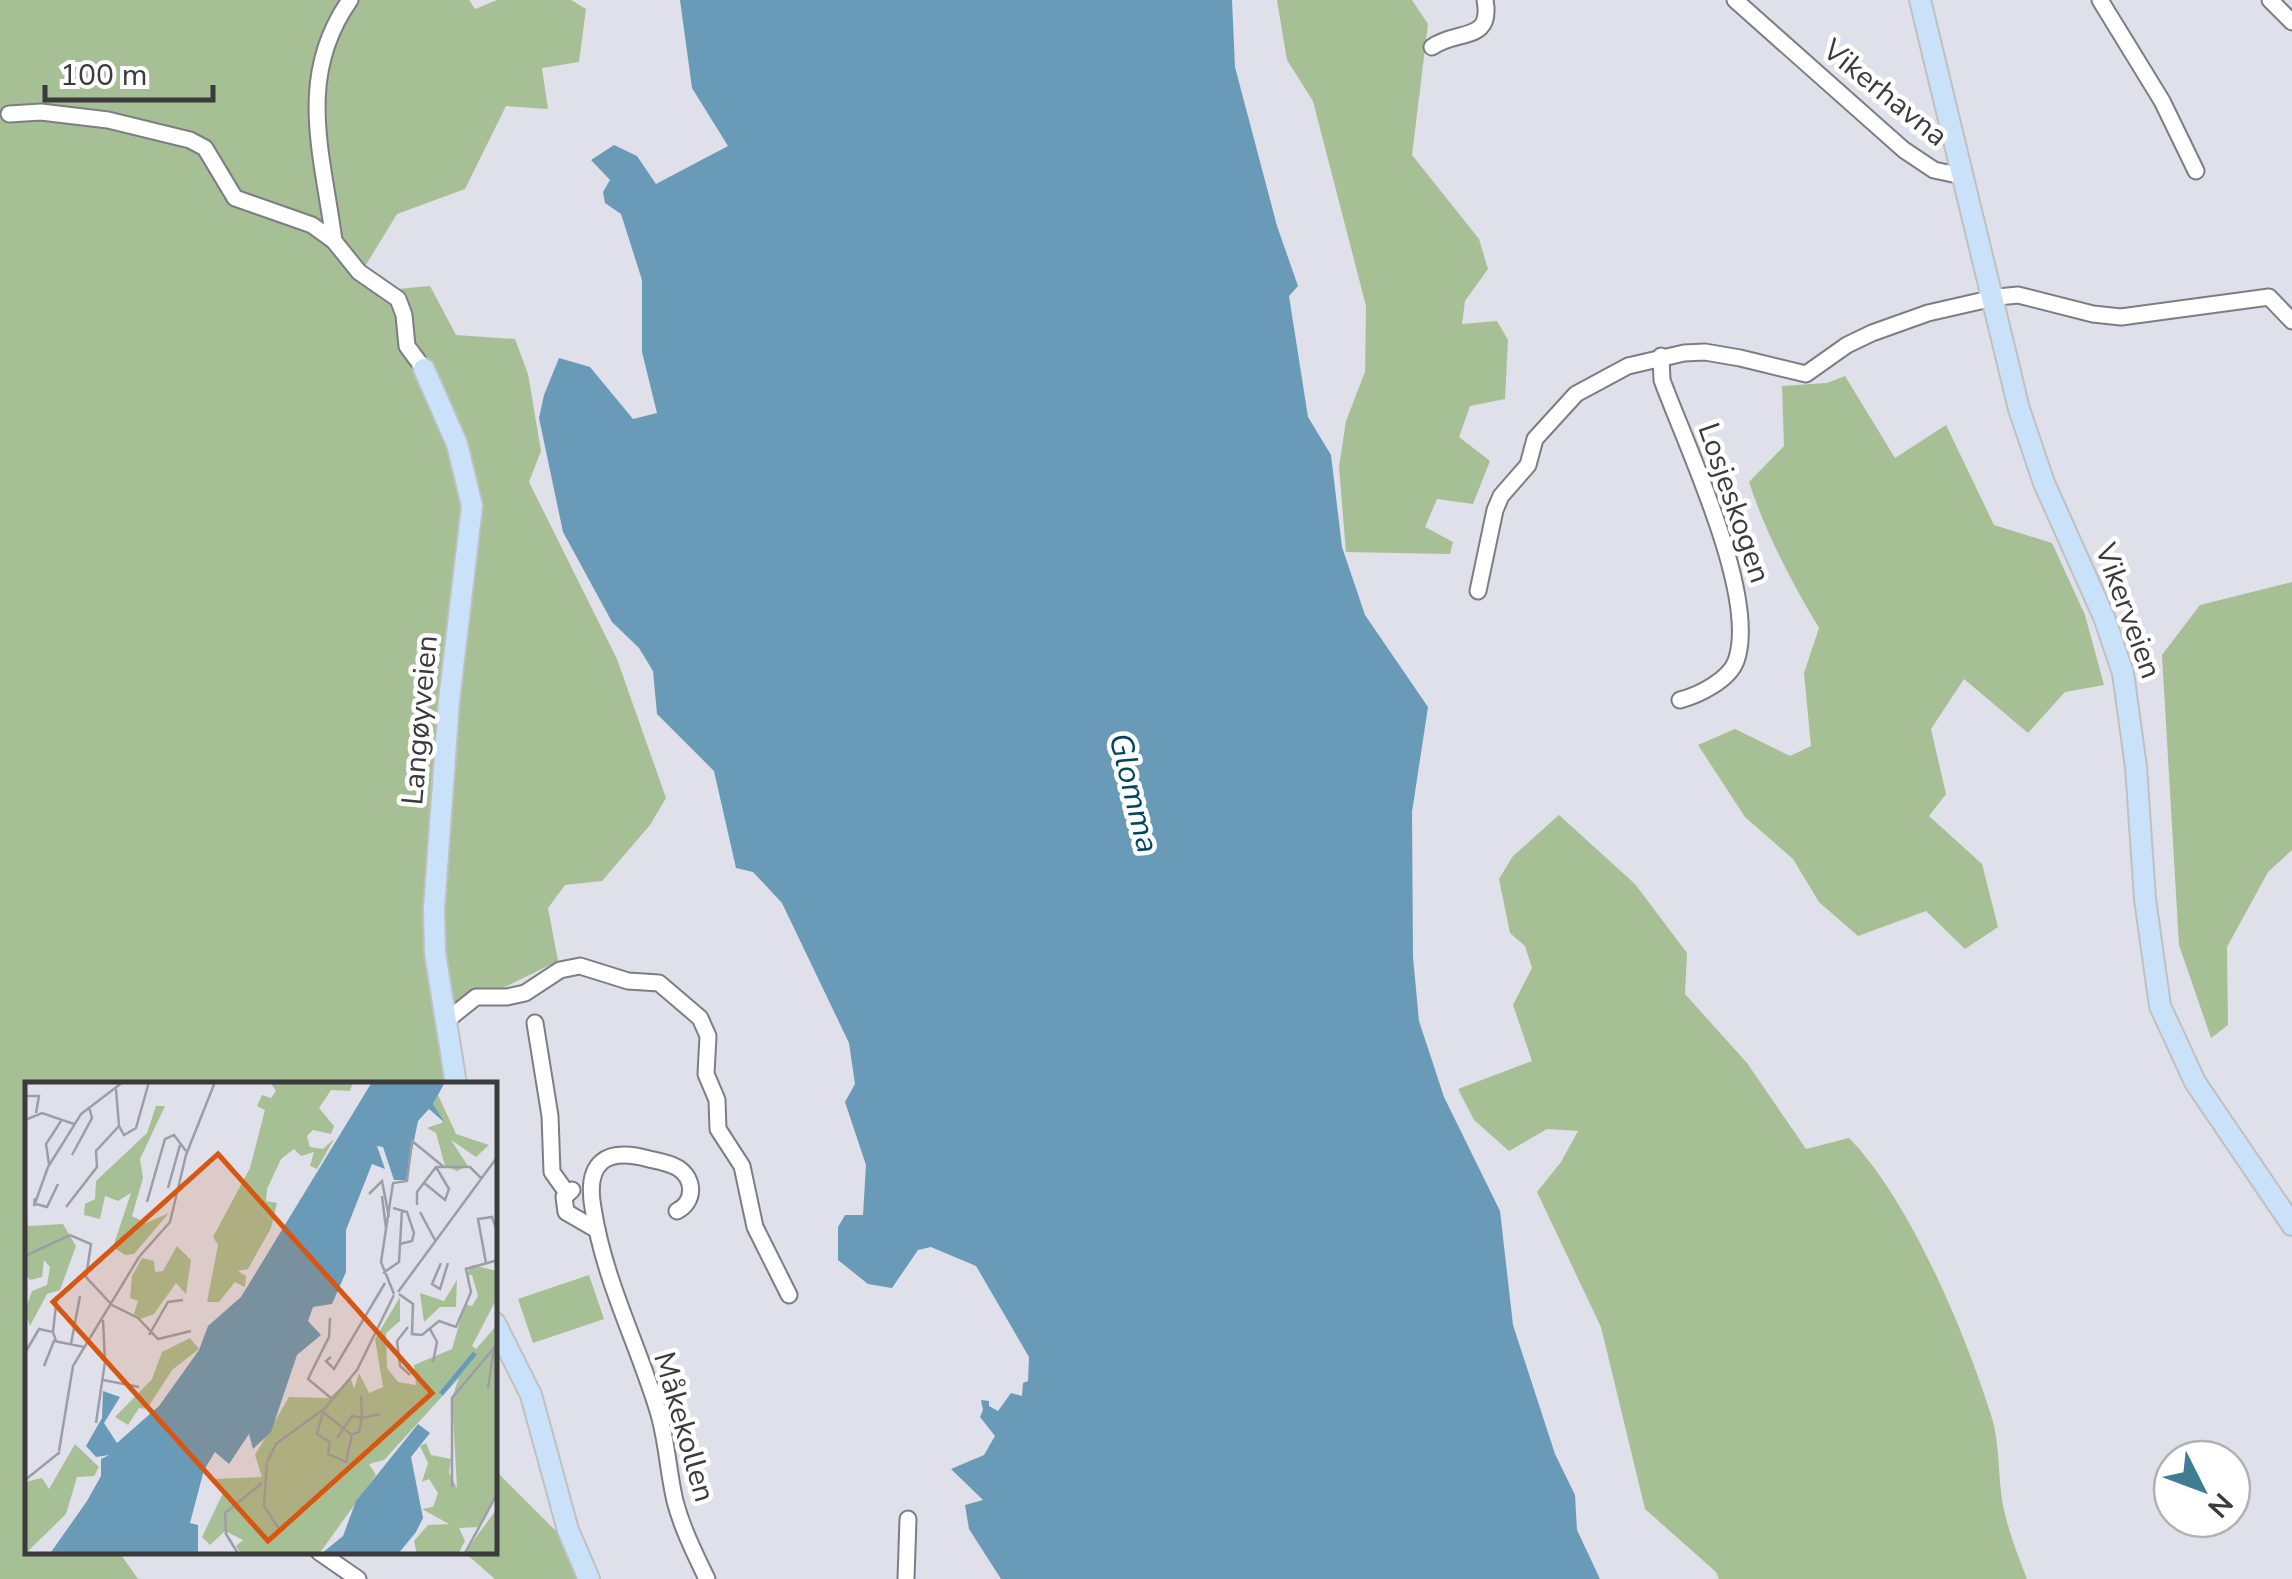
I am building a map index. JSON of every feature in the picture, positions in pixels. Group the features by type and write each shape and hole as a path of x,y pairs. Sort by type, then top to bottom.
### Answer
{"main road":[{"name":"Vikerveien","path":"1920,0 2031,448 2104,618 2123,673 2136,767 2144,899 2160,1006 2195,1082 2292,1225"},
{"name":"Langøyveien","path":"424,369 457,444 472,506 449,701 434,908 435,952 456,1082"},
{"path":"498,1329 538,1414 568,1530 590,1579"}],"street":[{"path":"334,241 317,148 316,116 330,29 350,0"},
{"path":"1432,46 1484,25 1488,12 1485,0"},
{"name":"Vikerhavna","path":"1735,0 1904,150 1934,170 1962,176"},
{"path":"2100,0 2155,89 2196,171"},
{"path":"2270,0 2292,22"},
{"path":"10,114 41,112 108,120 190,140 205,148 235,198 312,225 334,241 359,272 398,298 407,346 424,369"},
{"path":"1478,592 1495,510 1504,491 1528,465 1535,440 1576,394 1628,366 1660,356 1705,352 1806,374 1846,345 1872,333 1928,313 2018,295 2121,317 2269,297 2292,321"},
{"name":"Losjeskogen","path":"1660,356 1662,380 1730,564 1741,611 1739,645 1732,668 1696,694 1680,700"},
{"path":"446,1021 476,997 525,993 574,966 666,987 706,1028 710,1052 706,1074 718,1100 718,1129 742,1166 755,1226 789,1295"},
{"path":"536,1022 550,1116 552,1172 567,1192"},
{"path":"567,1192 591,1193 595,1170 606,1158 620,1154 639,1156 675,1166 687,1177 691,1188 688,1202 677,1211"},
{"path":"567,1192 563,1203 566,1212 597,1230"},
{"name":"Måkekollen","path":"591,1193 610,1283 660,1418 676,1504 707,1579"},
{"path":"906,1579 908,1519"},
{"path":"322,1554 358,1579"}],"green space":[{"path":"0,0 469,0 475,9 497,0 571,0 586,9 579,62 542,68 548,109 506,106 465,189 397,214 361,273 387,290 430,286 456,335 515,339 528,374 541,451 529,482 617,659 666,798 650,825 602,881 565,885 548,908 558,961 468,1005 442,1033 448,1082 25,1082 25,1554 120,1554 138,1579 0,1579"},
{"path":"1277,0 1412,0 1428,24 1412,155 1479,239 1488,269 1465,301 1462,324 1497,321 1508,340 1505,399 1470,406 1459,437 1490,461 1473,504 1437,499 1425,527 1453,542 1450,554 1346,552 1339,467 1346,421 1365,372 1366,306 1313,101 1287,60"},
{"path":"1845,376 1895,458 1946,425 1994,525 2052,543 2085,615 2104,685 2065,692 2028,733 1964,679 1931,729 1946,794 1929,816 1982,864 1998,927 1965,949 1926,911 1858,936 1819,902 1793,859 1745,817 1698,745 1735,729 1790,756 1811,746 1804,673 1819,628 1780,557 1749,482 1784,446 1782,386 1827,383"},
{"path":"2292,582 2292,850 2268,872 2227,947 2228,1025 2211,1038 2179,945 2162,655 2200,605"},
{"path":"1559,815 1635,884 1687,953 1685,994 1747,1063 1806,1149 1849,1138 1893,1195 1933,1268 1980,1382 1994,1427 2005,1514 2027,1579 1719,1579 1716,1572 1645,1509 1601,1327 1537,1192 1561,1162 1578,1131 1547,1129 1509,1151 1474,1120 1458,1089 1532,1061 1513,1005 1532,968 1525,946 1510,933 1499,879 1513,856"},
{"path":"589,1275 604,1319 533,1343 518,1299"},
{"path":"498,1473 557,1532 584,1579 495,1579 466,1554 498,1554"}],"water":[{"name":"Glomma","path":"680,0 1232,0 1235,67 1277,226 1298,286 1289,296 1308,417 1331,455 1342,547 1365,615 1428,707 1412,812 1413,957 1419,1021 1444,1097 1500,1211 1513,1325 1555,1454 1575,1495 1577,1530 1600,1579 1001,1579 969,1529 965,1505 983,1500 951,1469 984,1455 995,1436 980,1417 981,1400 989,1401 989,1406 998,1411 1011,1393 1022,1396 1023,1383 1028,1381 1029,1357 976,1266 931,1247 918,1250 892,1288 868,1284 838,1260 838,1227 845,1215 863,1215 866,1165 845,1102 855,1084 849,1043 782,903 753,872 736,868 714,771 657,714 653,671 639,648 612,622 563,532 539,418 559,358 590,367 633,419 657,413 642,352 642,280 621,214 605,203 603,192 610,180 591,160 614,145 637,156 656,184 728,146 692,88"}]}
